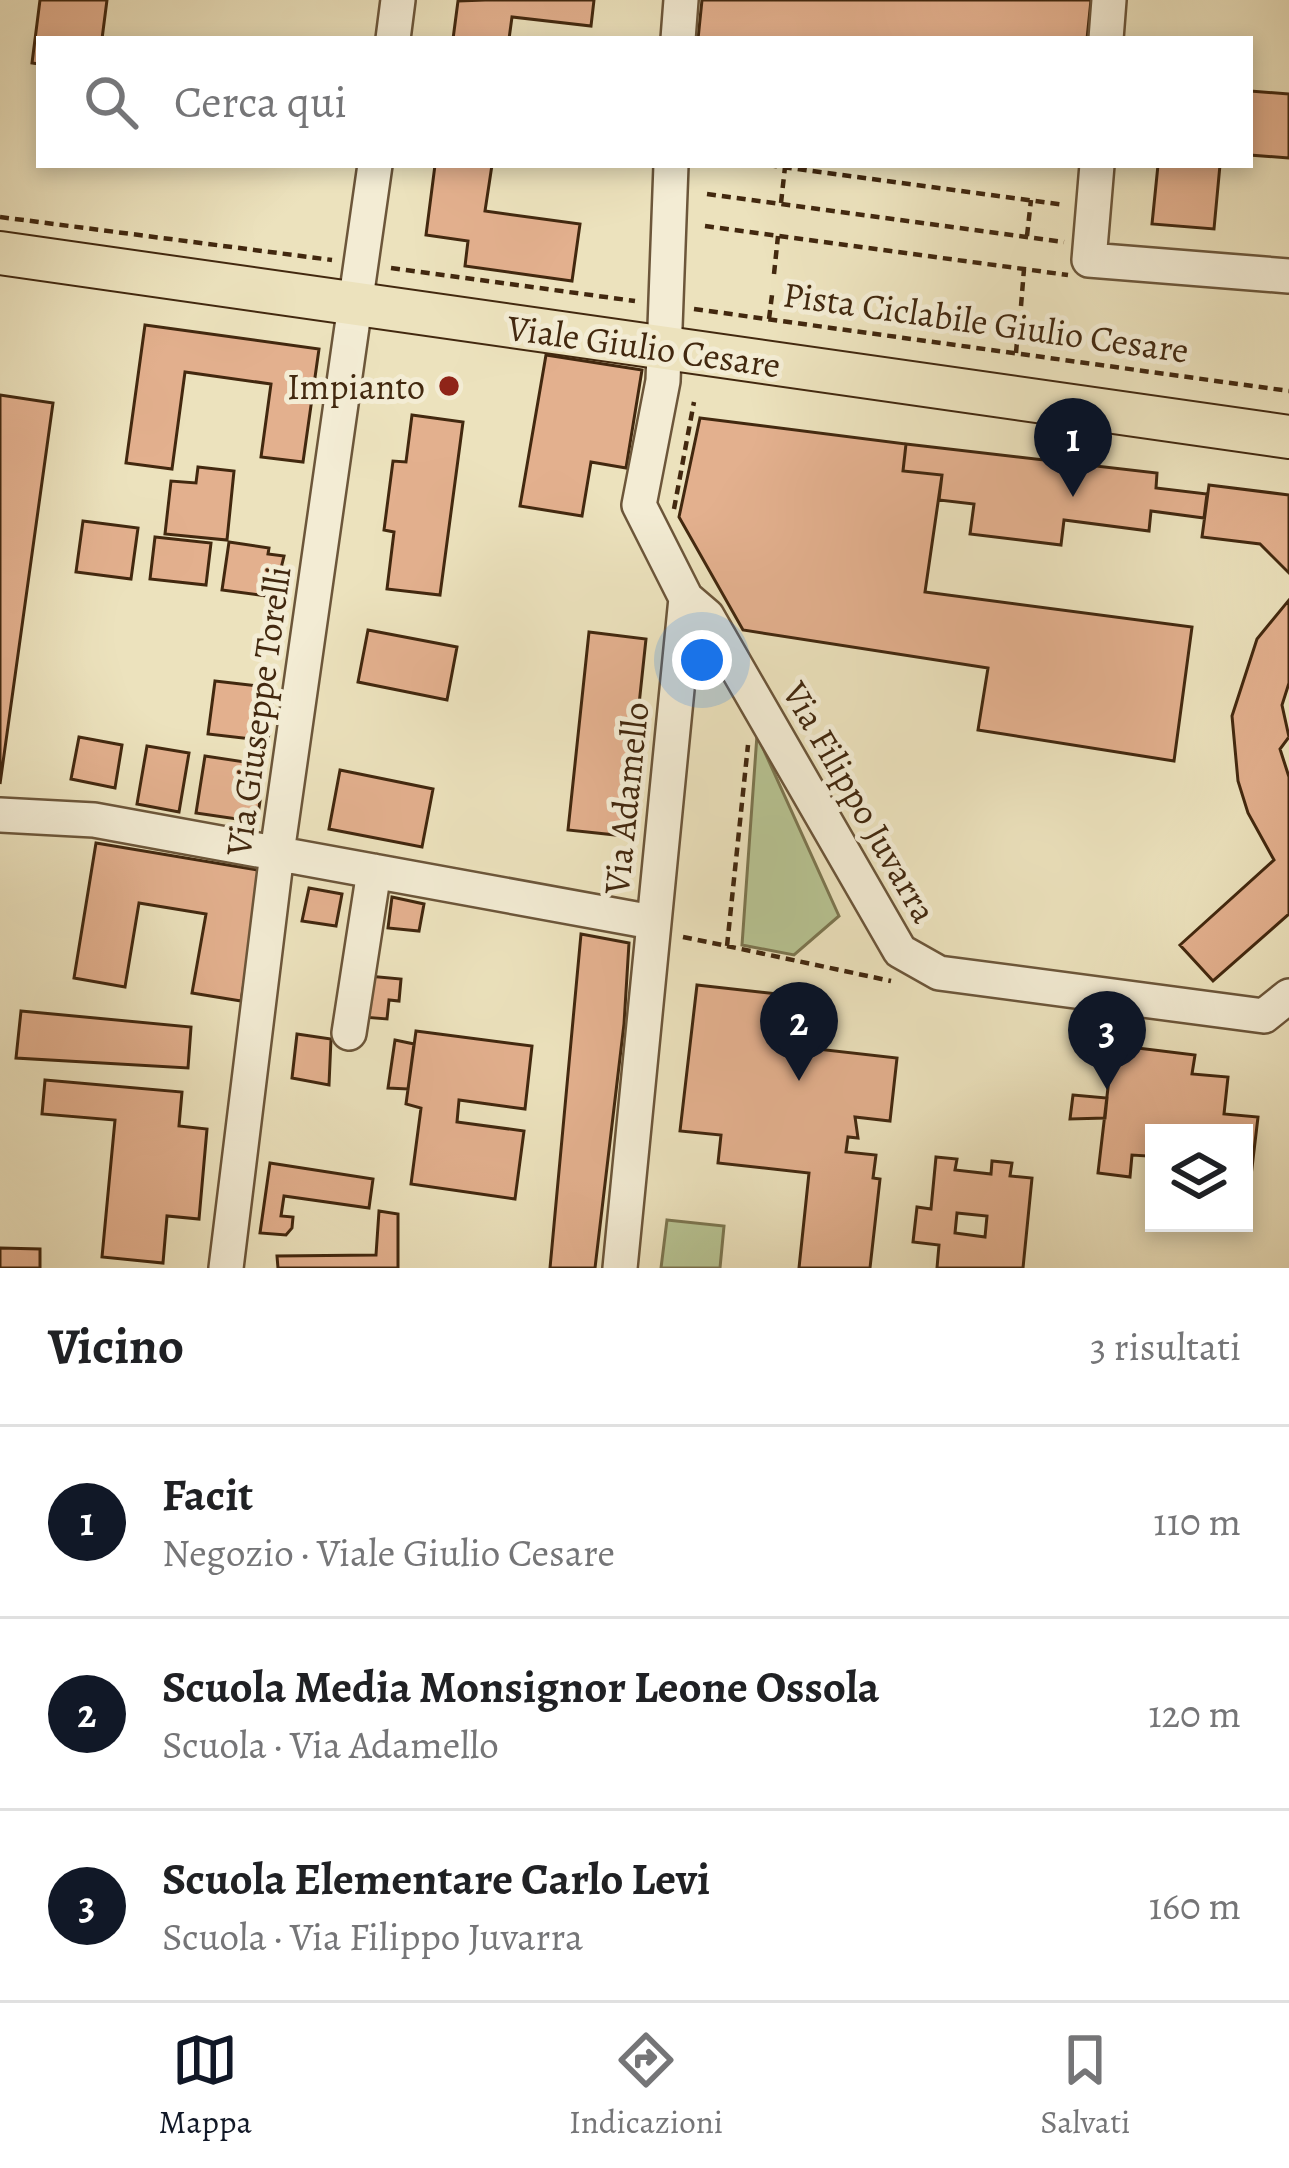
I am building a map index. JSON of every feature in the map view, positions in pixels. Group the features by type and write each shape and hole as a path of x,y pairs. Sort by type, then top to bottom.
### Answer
{"main road":[{"name":"Viale Giulio Cesare","path":"0,253 1289,437"}],"street":[{"path":"393,36 398,0"},
{"path":"679,36 681,0"},
{"path":"1106,36 1109,0"},
{"name":"Via Giuseppe Torelli","path":"226,1268 277,853 375,168"},
{"path":"671,168 663,381 639,505 686,598"},
{"path":"1087,189 1076,259 1289,276"},
{"name":"Via Adamello","path":"620,1268 664,929 686,598"},
{"name":"Via Filippo Juvarra","path":"686,598 707,616 900,951 939,973 1264,1016 1289,996"},
{"path":"0,815 94,820 664,929"},
{"path":"349,1033 374,871"}],"path":[{"path":"781,204 785,168"},
{"path":"792,168 1031,200 1087,189"},
{"path":"707,194 1028,237 1076,259"},
{"path":"1028,237 1031,200"},
{"path":"0,217 345,262"},
{"path":"704,226 1024,269 1076,259"},
{"path":"774,274 778,236"},
{"path":"371,265 640,302"},
{"path":"1021,306 1024,269"},
{"path":"769,319 772,296"},
{"name":"Pista Ciclabile Giulio Cesare","path":"676,307 1289,391"},
{"path":"1016,353 1018,329"},
{"path":"671,522 694,402"},
{"path":"664,929 727,946 748,738"}],"green space":[{"path":"757,735 839,916 794,955 742,945"},
{"path":"667,1220 724,1226 720,1268 661,1268"}],"building":[{"path":"40,0 107,0 102,36 36,36 36,64 32,63"},
{"path":"594,0 591,26 512,17 509,36 453,36 458,1"},
{"path":"702,0 1091,0 1087,36 698,36"},
{"path":"1253,91 1289,94 1289,158 1253,155"},
{"path":"435,168 492,168 485,211 580,224 572,281 465,266 468,241 426,235"},
{"path":"1158,168 1220,168 1214,229 1152,224"},
{"path":"145,325 319,349 303,462 261,457 271,384 185,372 172,469 126,463"},
{"path":"546,355 642,370 626,468 591,462 582,516 520,506"},
{"path":"0,395 53,403 0,784"},
{"path":"412,415 463,422 440,595 387,589 394,532 384,530 393,461 406,462"},
{"path":"700,418 906,444 903,471 942,475 925,592 1192,627 1174,761 978,730 988,668 743,630 679,517"},
{"path":"906,444 1157,473 1156,488 1207,494 1204,518 1151,511 1149,531 1064,520 1061,545 970,534 974,504 939,500 942,475 903,471"},
{"path":"198,467 234,471 227,540 165,534 171,481 196,483"},
{"path":"1209,485 1289,495 1289,573 1260,544 1202,537"},
{"path":"83,521 138,528 131,579 76,572"},
{"path":"155,537 211,543 206,585 150,579"},
{"path":"229,542 269,548 268,554 284,556 274,597 222,590"},
{"path":"1289,600 1289,683 1282,705 1289,737 1280,749 1289,777 1289,914 1213,981 1180,945 1274,860 1248,813 1238,781 1232,716 1257,639"},
{"path":"368,630 457,647 447,700 358,682"},
{"path":"589,632 646,639 625,836 568,830"},
{"path":"215,681 274,688 268,741 208,734"},
{"path":"79,737 122,745 115,788 71,779"},
{"path":"147,746 189,753 179,812 137,804"},
{"path":"205,756 265,765 257,822 196,813"},
{"path":"340,770 433,789 422,847 329,829"},
{"path":"96,843 263,871 241,1001 192,993 206,914 139,903 125,987 74,978"},
{"path":"309,888 342,894 336,926 302,921"},
{"path":"392,897 424,904 419,931 388,928"},
{"path":"581,934 629,943 624,1024 595,1268 550,1268"},
{"path":"368,976 401,979 399,1001 389,1000 387,1019 362,1017"},
{"path":"697,985 814,998 808,1048 897,1058 890,1121 855,1117 858,1138 848,1137 846,1152 876,1155 873,1178 880,1179 870,1268 799,1268 809,1173 718,1163 721,1135 680,1131"},
{"path":"21,1011 191,1027 188,1068 16,1058"},
{"path":"416,1031 532,1046 525,1109 459,1100 457,1122 524,1131 515,1199 411,1184 421,1108 406,1104"},
{"path":"297,1034 331,1039 329,1085 292,1078"},
{"path":"395,1040 414,1044 408,1089 388,1088"},
{"path":"1113,1045 1195,1055 1192,1074 1228,1077 1224,1114 1258,1117 1253,1159 1253,1124 1145,1124 1145,1156 1132,1155 1130,1177 1098,1173"},
{"path":"45,1080 182,1092 179,1126 207,1129 199,1219 167,1216 163,1263 102,1257 115,1120 42,1114"},
{"path":"1073,1095 1107,1098 1105,1118 1070,1119"},
{"path":"936,1157 957,1159 955,1170 991,1174 992,1161 1012,1163 1010,1176 1032,1178 1023,1268 937,1268 939,1245 913,1242 917,1207 931,1209","holes":["957,1213 987,1216 985,1237 955,1233"]},
{"path":"270,1163 373,1179 369,1208 284,1196 281,1216 293,1217 292,1228 286,1235 260,1233"},
{"path":"379,1211 398,1214 398,1268 278,1268 277,1256 376,1255"},
{"path":"0,1248 40,1249 40,1268 0,1268"}],"place":[{"name":"Impianto","path":"449,386"},
{"name":"Facit","path":"1073,497"},
{"name":"Scuola Media Monsignor Leone Ossola","path":"799,1081"},
{"name":"Scuola Elementare Carlo Levi","path":"1107,1090"}]}
